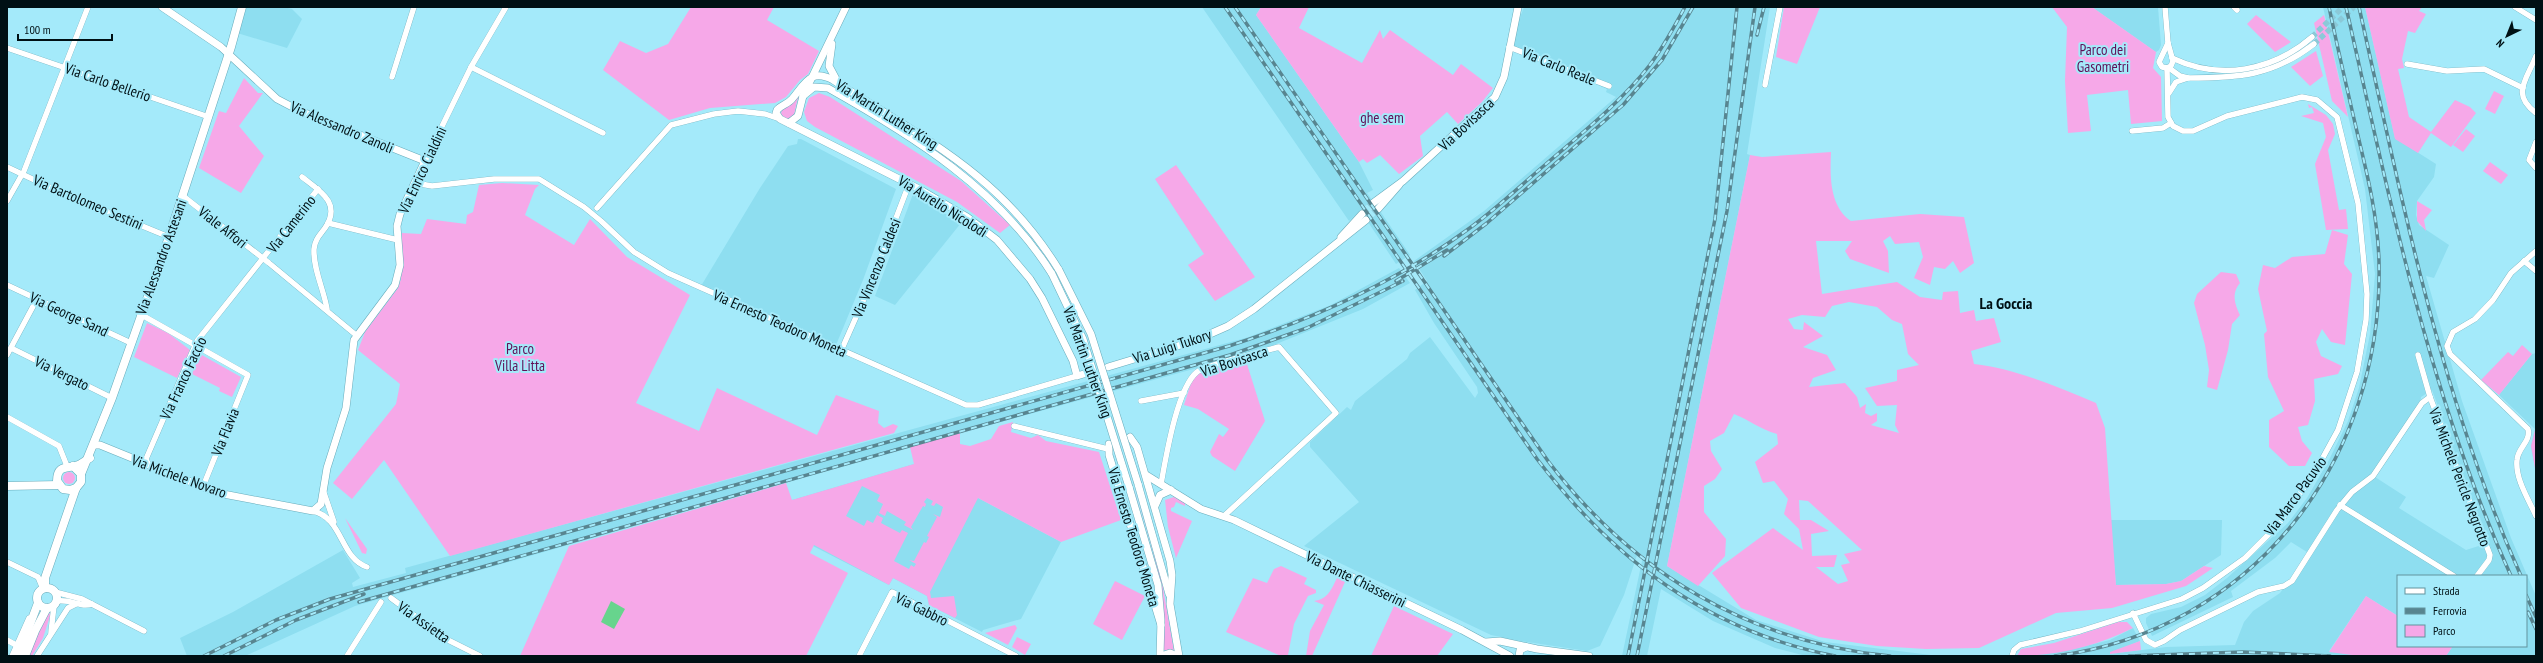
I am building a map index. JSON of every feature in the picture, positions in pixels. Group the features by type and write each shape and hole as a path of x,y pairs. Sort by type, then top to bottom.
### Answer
{"main road":[{"name":"Via Alessandro Astesani","path":"52,605 48,589 48,571 72,506 76,488 81,482 81,474 90,458 140,314 169,237 229,54 242,7"},
{"path":"72,506 67,490 58,482 58,472 90,458"},
{"path":"70,466 81,474"},
{"path":"7,486 42,487 58,482"},
{"path":"67,490 76,488"},
{"name":"Via Alessandro Astesani","path":"18,656 36,607 37,597 48,589"},
{"path":"36,607 52,605"},
{"path":"25,656 35,631 52,605"}],"street":[{"path":"7,201 23,174 88,7"},
{"name":"Via Alessandro Zanoli","path":"162,7 229,54 281,101 300,111 425,161"},
{"path":"392,77 414,7"},
{"name":"Via Enrico Cialdini","path":"356,335 394,288 400,265 397,226 400,214 471,66 505,7"},
{"path":"789,123 798,116 803,96 833,38 846,7"},
{"name":"Via Bovisasca","path":"1376,206 1494,100 1503,80 1518,7"},
{"path":"1765,85 1780,7"},
{"path":"2132,131 2163,128 2171,123 2168,115 2168,68 2173,63 2168,43 2165,7"},
{"path":"2515,7 2536,20"},
{"path":"2162,56 2171,57 2214,71 2249,69 2273,62 2312,37"},
{"path":"833,38 829,66 838,83"},
{"path":"2168,43 2160,65 2168,68 2180,76 2188,78 2247,76 2275,68 2295,58 2314,44"},
{"name":"Via Carlo Reale","path":"1509,47 1609,86"},
{"name":"Via Carlo Bellerio","path":"7,48 208,117"},
{"path":"2536,56 2523,88 2522,99 2536,113"},
{"path":"2407,64 2451,72 2484,69 2523,88"},
{"path":"471,66 603,133"},
{"path":"780,119 776,113 779,108 789,101 803,83 812,77"},
{"name":"Via Martin Luther King","path":"812,77 828,77 944,150 985,180 1026,222 1059,270 1091,334 1165,575 1170,604"},
{"path":"2168,95 2174,85 2188,78"},
{"name":"Via Martin Luther King","path":"803,96 814,87 828,88 950,165 1007,214 1027,238 1052,274 1072,313 1086,348 1129,486 1156,575 1161,625"},
{"name":"Via Marco Pacuvio","path":"2012,656 2014,650 2020,645 2080,631 2187,596 2209,584 2245,558 2278,525 2326,454 2341,422 2353,387 2366,320 2367,294 2358,198 2339,120 2332,111 2314,99 2299,97 2230,115 2193,132 2181,130 2171,123"},
{"path":"584,208 597,208 672,126 714,114 738,111 765,114 780,119"},
{"path":"798,116 807,131"},
{"name":"Via Aurelio Nicolodi","path":"780,119 807,131 909,184 981,227 1016,261 1030,279 1054,321 1074,363 1077,376"},
{"path":"2535,167 2530,162 2529,156 2536,142"},
{"name":"Via Bartolomeo Sestini","path":"7,167 169,237"},
{"path":"302,177 318,189 330,203 332,213 328,223 318,236 314,248 315,265 322,286 327,310 356,335 346,408 323,489 320,506 313,511"},
{"name":"Via Ernesto Teodoro Moneta","path":"415,183 432,186 494,179 531,178 544,181 601,221 627,246 668,273 841,351 971,406 1077,376"},
{"name":"Via Vincenzo Caldesi","path":"841,351 872,281 909,184"},
{"name":"Via Camerino","path":"263,258 318,189"},
{"name":"Viale Affori","path":"183,196 327,310"},
{"name":"Via Ernesto Teodoro Moneta","path":"597,208 601,221"},
{"name":"Via Luigi Tukory","path":"1108,367 1205,337 1235,322 1337,242 1364,217"},
{"path":"328,223 398,240"},
{"path":"2536,251 2512,273 2480,314 2471,322 2458,328 2454,332 2447,346 2450,354 2528,429 2529,438 2518,453 2517,469 2536,516"},
{"name":"Via Franco Faccio","path":"149,466 146,459 197,341 263,258"},
{"path":"2524,261 2536,270"},
{"name":"Via George Sand","path":"7,285 131,343"},
{"path":"7,355 37,299"},
{"path":"140,314 196,346"},
{"name":"Via Flavia","path":"196,346 248,375 204,484 199,487"},
{"name":"Via Bovisasca","path":"1161,484 1171,433 1188,381 1199,370 1279,347 1336,413 1225,515"},
{"name":"Via Vergato","path":"11,348 112,398"},
{"name":"Via Michele Pericle Negrotto","path":"2418,355 2430,397 2490,555 2489,560 2478,575"},
{"path":"1077,376 1088,373"},
{"path":"1141,401 1184,393"},
{"name":"Via Michele Pericle Negrotto","path":"2133,613 2146,640 2155,645 2164,642 2180,630 2258,592 2288,584 2299,572 2340,505 2352,492 2373,476 2422,403 2430,397"},
{"path":"7,417 60,446 70,466"},
{"name":"Via Ernesto Teodoro Moneta","path":"1014,426 1109,446 1161,625"},
{"path":"1130,437 1136,444 1146,475 1172,575 1170,604 1178,656 1170,653 1160,656 1161,625"},
{"name":"Via Michele Novaro","path":"94,445 100,446 199,487 245,499 313,511"},
{"path":"1146,475 1171,490"},
{"path":"323,489 336,528"},
{"path":"1155,506 1160,495 1171,490"},
{"name":"Via Dante Chiasserini","path":"1171,490 1210,513 1225,515 1486,642 1510,656"},
{"path":"2340,505 2452,575"},
{"path":"313,511 326,515 356,560 367,567"},
{"path":"7,562 38,577 48,589 71,594 144,631"},
{"name":"Via Gabbro","path":"860,655 892,592 1016,656"},
{"name":"Via Assietta","path":"391,598 446,639 480,656"},
{"path":"52,605 70,600 85,606 92,604"},
{"path":"347,656 380,602"},
{"name":"Via Alessandro Astesani","path":"37,656 51,632 68,608 78,603"},
{"name":"Via Alessandro Astesani","path":"51,632 52,605"},
{"name":"Via Alessandro Astesani","path":"12,656 16,645 36,607"},
{"path":"7,640 16,645"},
{"name":"Via Dante Chiasserini","path":"1486,642 1500,641 1537,649 1588,656"},
{"path":"1519,656 1520,650 1526,647"},
{"path":"1537,649 1550,656"}],"shaded area":[{"path":"242,7 284,7 292,9 302,19 287,48 234,32"},
{"path":"1202,7 1261,7 1256,15 1359,162 1373,190 1367,193 1372,200 1349,221"},
{"path":"1524,7 1770,7 1747,154 1750,155 1667,566 1756,620 1825,642 1939,656 1806,656 1775,648 1713,621 1661,589 1647,656 1622,656 1643,556 1638,552 1624,595 1600,646 1587,651 1520,641 1491,635 1304,546 1359,502 1310,447 1310,442 1347,407 1351,410 1355,401 1407,359 1410,353 1430,337 1475,398 1478,393 1477,387 1434,323 1415,290 1427,281 1414,261 1484,211 1616,97 1606,92 1607,89 1509,47"},
{"path":"2092,7 2158,7 2161,45 2159,50 2156,52"},
{"path":"2323,7 2365,7 2395,138 2436,164 2434,177 2417,201 2416,215 2419,225 2449,245 2434,278 2426,276 2462,401 2511,538 2527,575 2397,575 2397,615 2366,596 2329,651 2360,656 2022,656 2077,648 2110,640 2133,628 2140,641 2110,654 2166,647 2235,645 2244,622 2253,611 2280,593 2310,554 2291,542 2275,558 2231,591 2233,597 2152,636 2146,623 2146,618 2151,614 2181,607 2205,595 2227,578 2288,523 2307,498 2330,458 2348,421 2359,388 2370,334 2375,274 2365,189","holes":["2432,390 2488,543 2466,550 2399,508 2406,497 2375,477 2420,410 2421,397"]},
{"path":"798,139 801,139 896,189 863,280 836,345 701,286 760,188 788,146 797,144"},
{"path":"913,194 961,223 895,305 875,296"},
{"path":"1380,211 1410,255 1396,264 1368,222"},
{"path":"1399,268 1410,283 1363,309 1259,351 910,447 355,606 245,656 187,656 180,638 233,612 343,550 360,578 352,583 353,587 406,573 405,568 1249,337 1331,305"},
{"path":"2536,353 2536,474 2531,446 2535,429 2499,395 2532,354"},
{"path":"914,464 1061,542 1021,619 983,630 982,632 929,605 927,596 893,578 889,585 813,546 792,500"},
{"path":"2110,520 2222,520 2221,555 2181,581 2166,584 2116,585"},
{"path":"2527,575 2536,596 2536,656 2446,656 2452,647 2527,647"},
{"path":"611,601 625,609 614,629 601,622"}],"green space":[{"path":"691,7 774,7 767,20 819,51 808,74 800,80 786,97 775,103 710,108 669,120 603,70 620,41 646,53 668,44"},
{"name":"ghe sem","path":"1261,7 1309,7 1299,28 1362,63 1380,30 1383,39 1390,30 1453,75 1461,64 1493,88 1482,102 1458,124 1447,112 1420,136 1423,156 1399,174 1380,155 1367,163 1363,159 1359,162 1256,15"},
{"path":"1784,7 1820,7 1797,64 1776,57"},
{"name":"Parco dei Gasometri","path":"2052,7 2092,7 2156,52 2153,68 2161,77 2162,121 2131,124 2128,90 2087,95 2091,131 2068,133 2065,81 2067,27"},
{"path":"2365,7 2422,7 2419,11 2426,14 2415,33 2408,31 2402,59 2404,68 2398,69 2409,117 2431,132 2455,100 2470,107 2476,113 2451,147 2431,133 2418,153 2395,139"},
{"path":"2256,15 2291,42 2275,52 2247,24"},
{"path":"2324,15 2348,117 2332,101 2314,23"},
{"path":"2316,51 2323,76 2310,86 2291,67"},
{"path":"244,78 258,93 263,93 239,126 264,156 241,193 199,168 219,111 226,113"},
{"path":"802,90 797,101 794,115 786,120 781,114 782,109"},
{"path":"2494,91 2504,96 2495,114 2485,109"},
{"path":"819,93 830,97 961,181 1010,225 1000,233 957,202 815,127 807,121 804,112 809,98"},
{"path":"2308,104 2326,115 2333,124 2335,134 2328,150 2339,210 2346,209 2348,229 2326,230 2315,164 2326,137 2323,123 2301,116 2314,113 2312,107 2309,108"},
{"path":"2466,129 2475,136 2463,152 2453,145"},
{"path":"1831,152 1832,190 1838,207 1851,221 1920,214 1964,217 1974,263 1960,273 1953,261 1945,269 1934,267 1930,285 1914,278 1923,257 1919,242 1895,244 1890,236 1883,241 1888,251 1889,273 1850,259 1845,251 1852,241 1816,241 1822,294 1897,282 1920,297 1942,300 1943,292 1958,291 1960,313 1974,310 1976,321 1994,318 2001,342 1971,351 1974,364 1990,366 2021,374 2096,403 2105,428 2116,585 2166,584 2181,581 2204,566 2213,568 2186,586 2112,608 2056,613 1979,648 1926,649 1877,646 1819,637 1741,608 1712,573 1773,528 1803,550 1799,529 1784,514 1788,499 1774,481 1763,483 1755,462 1778,444 1777,434 1765,430 1734,414 1724,433 1710,441 1711,451 1722,469 1715,479 1704,486 1704,512 1726,539 1725,556 1698,586 1667,566 1750,155 1762,157","holes":["1849,302 1877,307 1892,320 1902,324 1908,354 1919,365 1897,370 1897,381 1865,388 1877,406 1897,405 1895,425 1899,433 1871,425 1877,421 1877,413 1871,416 1865,413 1866,404 1860,408 1857,397 1845,383 1809,387 1813,378 1836,370 1827,355 1803,347 1823,336 1804,322 1803,330 1794,329 1788,319 1802,315 1825,317 1832,306","1799,500 1808,501 1862,550 1844,554 1850,563 1841,565 1848,581 1838,584 1816,567 1834,567 1837,555 1812,556 1811,534 1829,531 1811,520 1800,520"]},
{"path":"2490,162 2508,175 2501,184 2483,171"},
{"path":"1176,165 1255,277 1215,301 1188,265 1204,254 1155,179"},
{"name":"Parco Villa Litta","path":"502,183 539,185 535,189 525,215 574,245 590,219 627,257 690,295 636,403 699,431 717,388 817,435 836,395 879,411 878,423 884,428 893,424 898,426 894,433 450,556 384,460 352,499 333,483 396,404 400,384 358,350 365,332 398,288 401,279 402,233 421,234 427,219 466,224 467,215 473,212 479,185"},
{"path":"2417,201 2432,210 2424,220 2426,231 2417,221"},
{"path":"2332,230 2348,235 2344,264 2352,274 2345,345 2331,342 2322,329 2316,342 2321,356 2342,366 2338,374 2314,379 2315,401 2308,425 2298,427 2302,441 2312,453 2305,466 2289,466 2269,447 2269,420 2284,411 2268,377 2264,334 2267,331 2258,289 2263,265 2275,268 2292,257 2325,254"},
{"path":"2221,272 2236,274 2240,283 2237,287 2235,295 2235,303 2240,315 2232,324 2228,350 2217,390 2207,387 2209,370 2205,345 2194,303 2197,294"},
{"path":"147,323 168,333 190,350 177,378 134,357"},
{"path":"2522,345 2532,354 2499,395 2481,380 2508,352 2513,356"},
{"path":"200,354 241,377 232,397 219,391 220,388 192,374"},
{"path":"1246,361 1265,421 1235,471 1212,456 1210,452 1219,434 1223,437 1229,429 1198,409 1184,405 1192,380 1199,372"},
{"path":"1013,422 1011,432 1031,438 1038,435 1046,441 1099,452 1121,520 1061,542 978,498 930,592 931,598 954,596 957,615 955,618 929,605 927,596 893,578 889,585 814,545 810,553 848,573 806,656 520,656 569,546 786,483 792,500 914,464 910,447 960,433 960,444 970,446 991,439 999,426","holes":["862,486 880,495 877,501 883,504 879,513 885,516 887,511 906,522 904,525 913,530 911,527 923,506 925,507 926,504 924,502 927,498 933,501 931,505 934,506 936,503 943,507 940,517 933,514 937,517 927,536 929,537 926,543 924,542 914,561 909,560 916,564 914,567 911,565 909,569 894,561 908,533 902,530 900,533 881,523 883,518 877,515 873,523 867,520 864,526 846,516"]},
{"path":"2536,426 2536,474 2531,446"},
{"path":"71,472 74,473 74,483 67,484 64,483 63,476 64,473"},
{"path":"1133,485 1160,571 1174,651 1163,650 1164,607 1161,587 1157,566"},
{"path":"1174,497 1185,503 1185,506 1176,502 1174,507 1171,508 1171,511 1192,521 1176,558 1168,527 1165,500"},
{"path":"345,518 367,549 366,554 362,553"},
{"path":"1281,566 1307,578 1304,584 1316,590 1316,593 1308,596 1294,624 1288,655 1290,656 1281,656 1226,632 1253,578 1267,583 1274,569"},
{"path":"1337,578 1345,582 1312,656 1306,656 1310,631 1324,605 1314,601 1326,596"},
{"path":"1115,581 1145,596 1122,640 1093,624"},
{"path":"2366,596 2397,615 2397,647 2452,647 2446,656 2360,656 2329,652"},
{"path":"1394,606 1453,634 1437,656 1371,656"},
{"path":"51,613 43,638 32,656 29,656 38,630 47,614"},
{"path":"2118,622 2127,622 2133,628 2106,640 2076,649 2032,656 2017,656 2021,649 2054,643"},
{"path":"1015,625 1017,628 1008,645 985,633"},
{"path":"1017,637 1031,644 1025,655 1012,647"},
{"path":"2140,641 2141,650 2110,654 2110,652"}],"tunnel":[{"path":"2312,37 2343,7"},
{"path":"2314,44 2354,7"},
{"path":"1362,214 1373,203"},
{"path":"1366,220 1378,209"}],"railway":[{"path":"1225,7 1537,459 1598,529 1632,559 1667,586 1705,609 1746,629 1789,644 1835,656"},
{"path":"1235,7 1548,461 1581,501 1617,537 1656,568 1698,595 1742,618 1789,635 1838,648 1890,656"},
{"path":"204,656 276,620 330,599 1229,346 1292,324 1322,311 1353,297 1412,266 1467,230 1497,206 1587,129 1626,93 1654,59 1685,7"},
{"path":"1444,256 1487,223 1623,105 1662,60 1693,7"},
{"path":"1628,656 1715,219 1737,7"},
{"path":"1637,656 1727,211 1755,7"},
{"path":"1757,35 1764,7"},
{"path":"2055,656 2126,640 2190,611 2246,572 2294,523 2331,466 2358,403 2375,334 2379,262 2377,230 2369,183 2329,7"},
{"path":"2346,7 2396,224 2434,367 2482,508 2511,575"},
{"path":"2359,7 2408,224 2445,367 2493,508 2521,575"},
{"path":"1396,281 1447,250"},
{"path":"359,602 1230,355 1307,328 1403,281"},
{"path":"224,656 296,620 364,594"},
{"path":"2527,597 2536,617"},
{"path":"2528,612 2536,629"},
{"path":"2129,656 2243,652 2330,656"}],"district":[{"name":"La Goccia","path":"2006,303"}]}
